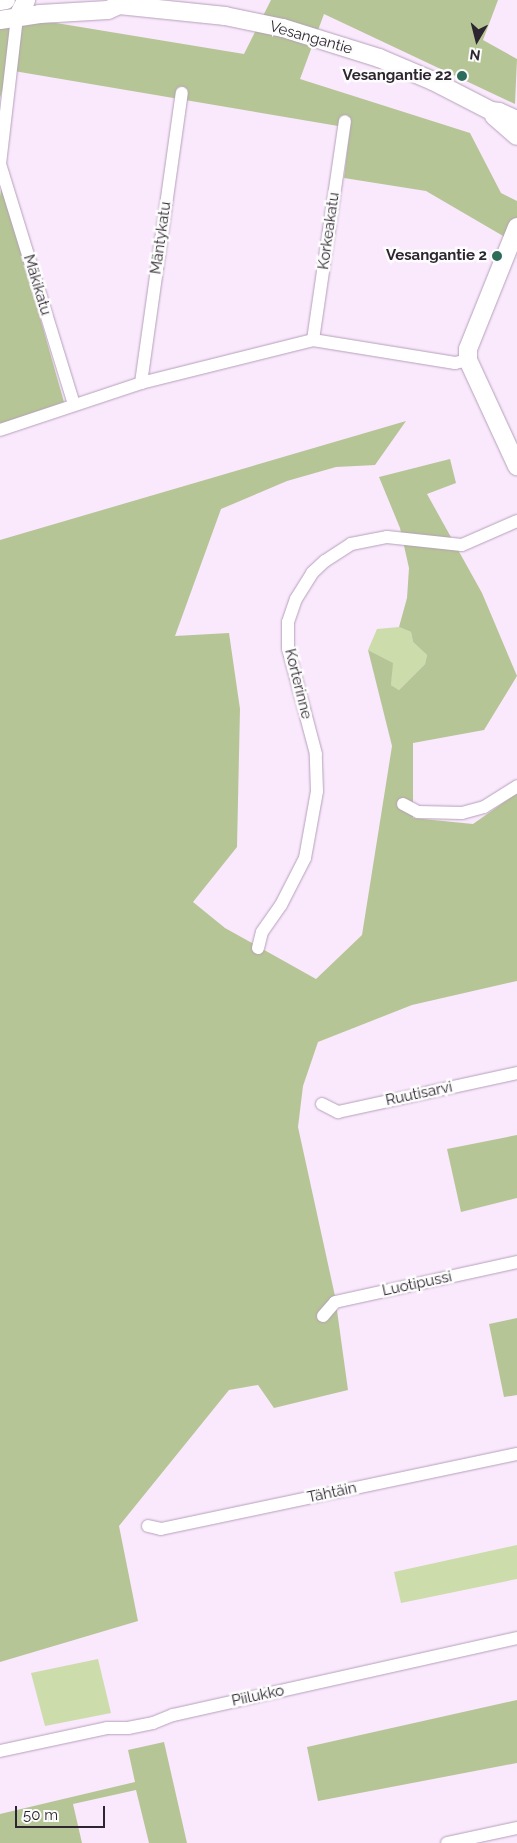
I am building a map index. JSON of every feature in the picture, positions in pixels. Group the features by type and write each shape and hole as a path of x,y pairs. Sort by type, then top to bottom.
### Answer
{"main road":[{"path":"0,1 6,0"},
{"path":"8,19 14,0"},
{"path":"8,19 26,0"},
{"name":"Vesangantie","path":"8,19 108,10 115,3 225,16 283,28 379,58 433,81 491,111 499,112 517,120"},
{"name":"Vesangantie","path":"491,111 495,118 517,136"},
{"path":"517,227 471,337 468,349 468,360 517,466"}],"street":[{"path":"0,164 8,19"},
{"name":"Mäntykatu","path":"141,383 182,93"},
{"name":"Korkeakatu","path":"313,340 345,121"},
{"name":"Mäkikatu","path":"0,164 74,405"},
{"path":"0,430 141,383 313,340 455,363 468,360"},
{"name":"Korterinne","path":"258,948 262,932 281,905 305,858 318,791 316,754 288,648 288,622 296,599 312,573 331,557 351,544 387,537 462,545 517,521"},
{"path":"403,804 418,812 462,813 490,804 517,786"},
{"name":"Ruutisarvi","path":"322,1104 338,1112 517,1073"},
{"name":"Luotipussi","path":"323,1316 335,1302 517,1262"},
{"name":"Tähtäin","path":"148,1526 161,1529 517,1454"},
{"name":"Piilukko","path":"0,1751 107,1728 128,1728 153,1723 173,1715 517,1638"},
{"path":"447,1843 517,1828"}],"green space":[{"path":"271,0 498,0 483,40 517,59 515,104 324,14 300,79 470,133 501,193 517,201 517,244 426,191 344,178 350,128 8,70 0,98 0,26 50,22 244,54"},
{"path":"2,184 64,402 0,424 0,196"},
{"path":"406,421 375,465 336,467 287,481 221,509 175,636 229,633 240,709 237,847 193,902 225,928 316,979 362,935 392,746 368,650 393,663 391,685 399,690 425,664 427,655 413,642 411,632 399,627 407,598 409,568 400,528 379,477 450,459 456,483 427,494 482,593 517,676 484,730 413,743 413,818 473,824 517,793 517,981 412,1005 318,1042 303,1086 298,1127 335,1296 348,1390 274,1408 258,1385 229,1390 119,1526 138,1621 0,1662 0,540"},
{"path":"399,627 411,632 413,642 427,655 425,664 399,690 391,685 392,663 368,650 377,629"},
{"path":"517,1135 517,1198 461,1212 447,1149"},
{"path":"517,1318 517,1395 504,1397 489,1324"},
{"path":"517,1545 517,1579 401,1603 394,1572"},
{"path":"98,1659 111,1713 45,1726 31,1673"},
{"path":"517,1700 517,1763 318,1801 307,1747"},
{"path":"164,1742 187,1843 149,1843 136,1790 73,1804 82,1843 0,1843 0,1814 135,1782 128,1750"}],"place":[{"name":"Vesangantie 22","path":"462,76"},
{"name":"Vesangantie 2","path":"497,256"}]}
